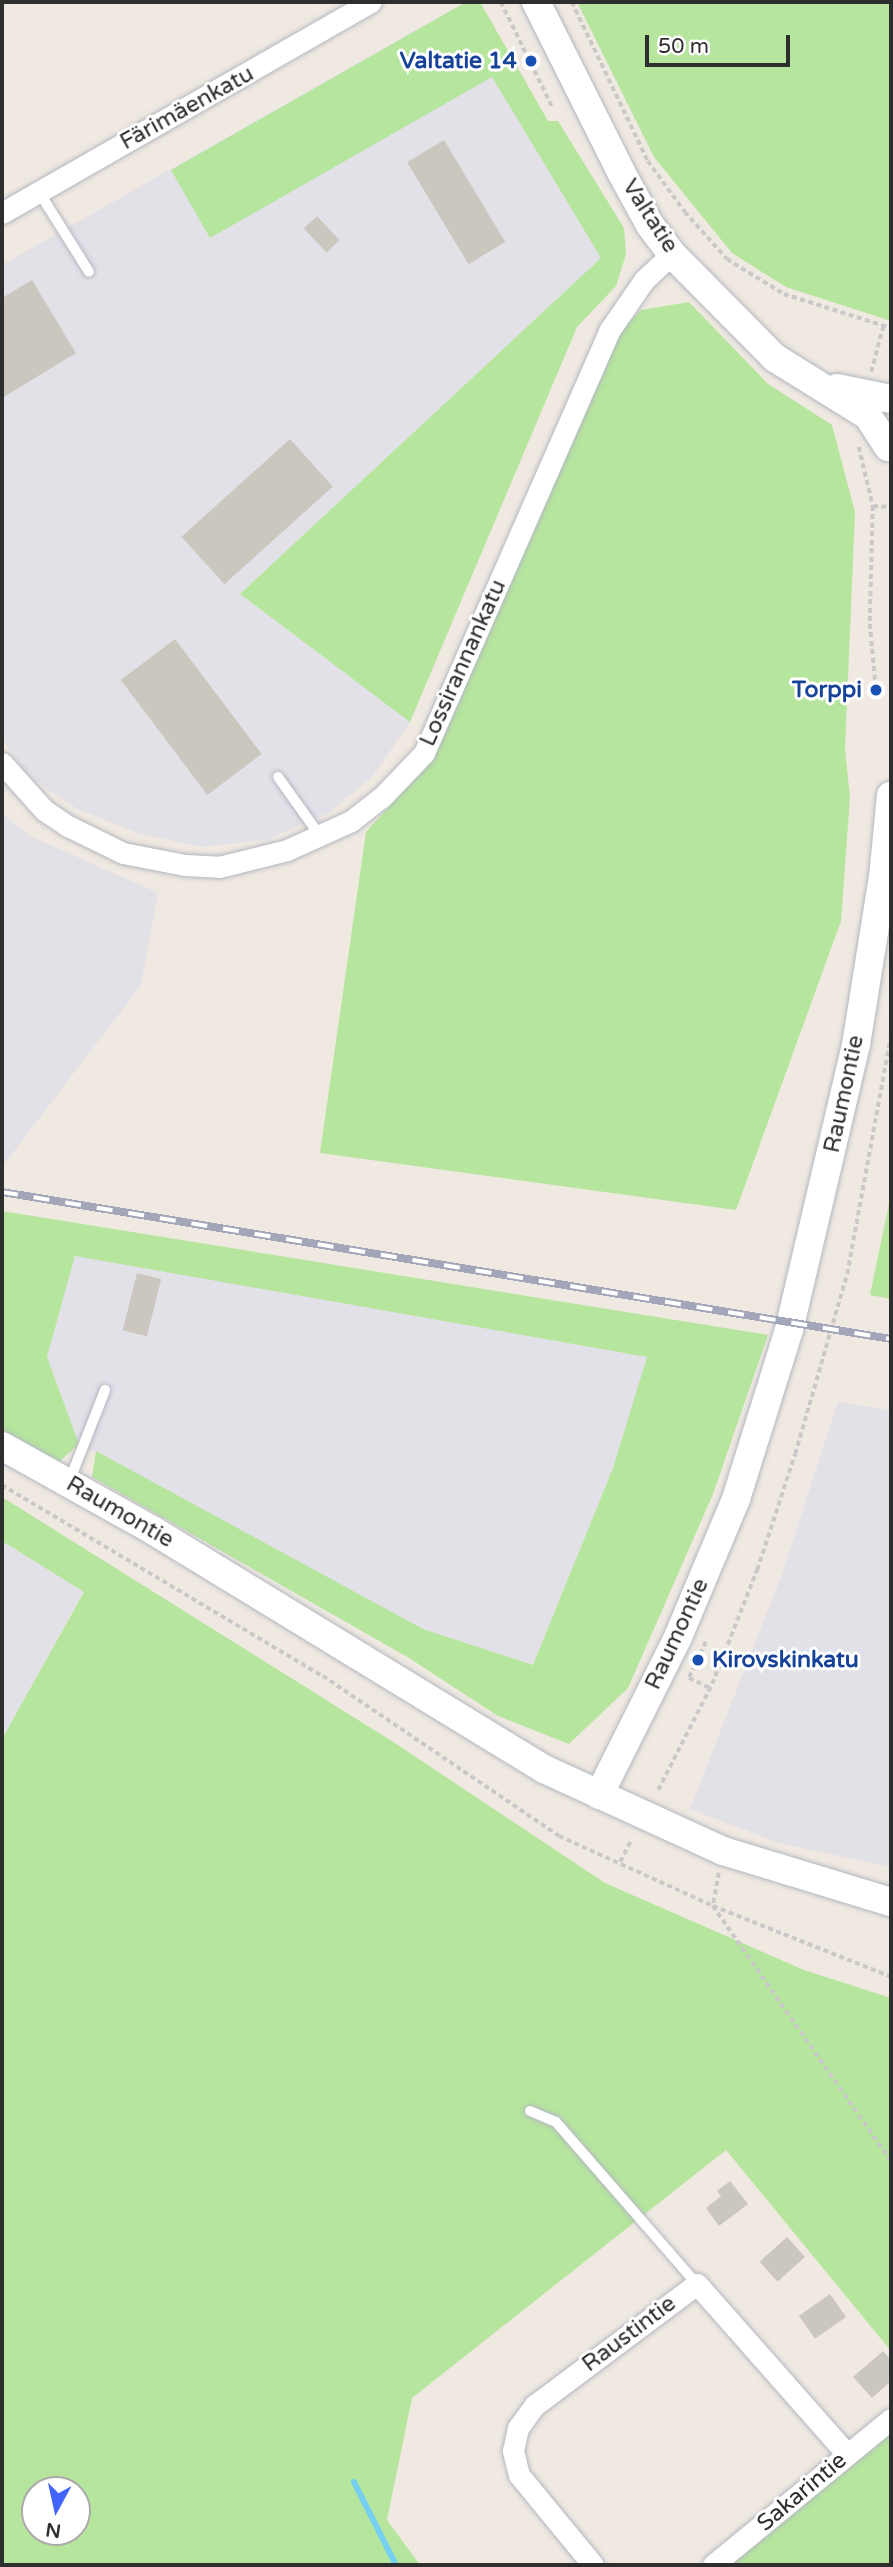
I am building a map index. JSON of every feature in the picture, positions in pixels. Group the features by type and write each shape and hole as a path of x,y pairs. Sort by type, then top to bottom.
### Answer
{"street":[{"name":"Färimäenkatu","path":"2,213 371,2"},
{"name":"Valtatie","path":"536,2 621,172 650,225 672,254 775,358 821,384 867,416 890,443"},
{"name":"Lossirannankatu","path":"2,763 44,810 123,853 219,867 250,862 321,837 382,797 424,753 609,331 643,280 672,254"},
{"name":"Valtatie","path":"821,384 891,399"},
{"name":"Raumontie","path":"2,1446 69,1482 544,1769 599,1795 678,1637 736,1499 789,1331 856,1045 884,877 891,794"},
{"path":"599,1795 723,1850 891,1902"},
{"name":"Raustintie","path":"593,2565 519,2475 513,2451 518,2428 535,2405 697,2284 847,2454"},
{"name":"Sakarintie","path":"713,2565 891,2419"}],"lane":[{"path":"38,192 89,272"},
{"path":"278,777 321,837"},
{"path":"69,1482 105,1390"},
{"path":"530,2111 556,2122 697,2284"}],"path":[{"path":"501,2 552,106"},
{"path":"572,2 648,161 685,212 727,259 784,294 891,328"},
{"path":"873,506 870,624 876,690"},
{"path":"658,1790 710,1688 757,1570 847,1273 891,1034"},
{"path":"2,1485 239,1630 323,1676 559,1836 713,1906 891,1977"},
{"path":"706,1642 689,1678 710,1688"},
{"path":"620,1862 631,1840"},
{"path":"723,1850 713,1906 891,2161"}],"shaded area":[{"path":"453,9 601,258 240,594 410,722 373,776 329,813 266,840 201,847 137,833 77,809 27,775 2,738 2,265"},
{"path":"2,813 30,836 158,893 141,985 2,1167"},
{"path":"75,1255 648,1357 613,1468 533,1665 423,1629 79,1444 47,1357"},
{"path":"838,1402 891,1410 891,1867 779,1843 690,1809 782,1574"},
{"path":"2,1541 84,1591 2,1739"}],"green space":[{"path":"466,2 480,2 548,121 558,121 624,228 626,254 616,286 577,327 410,722 240,594 601,258 492,77 210,238 171,170"},
{"path":"577,2 891,2 891,321 786,287 732,253 654,157"},
{"path":"689,302 768,384 832,425 855,512 845,750 850,797 841,921 736,1210 320,1153 366,832 423,770 607,346 641,310"},
{"path":"891,1194 891,1299 870,1295"},
{"path":"2,1211 768,1335 713,1494 628,1688 569,1744 498,1716 409,1658 92,1477 96,1451 423,1629 533,1665 613,1468 647,1357 75,1256 47,1357 79,1444 59,1462 2,1430"},
{"path":"2,1497 398,1745 605,1883 804,1970 891,1998 891,2351 726,2150 412,2398 387,2520 420,2565 2,2565 2,1739 84,1592 2,1541"},
{"path":"891,2434 891,2565 732,2565 871,2449"}],"building":[{"path":"444,140 505,242 468,264 407,162"},
{"path":"317,216 340,240 326,252 304,228"},
{"path":"32,280 76,353 2,398 2,298"},
{"path":"290,439 333,487 224,584 182,537"},
{"path":"175,639 262,754 207,795 121,680"},
{"path":"137,1273 161,1279 147,1336 123,1330"},
{"path":"730,2181 748,2204 719,2226 706,2208 721,2196 717,2191"},
{"path":"787,2237 805,2257 778,2282 760,2262"},
{"path":"830,2294 846,2317 815,2339 799,2316"},
{"path":"883,2351 891,2360 891,2381 872,2398 853,2377"}],"waterway":[{"path":"354,2482 396,2565"}],"railway":[{"path":"2,1192 891,1339"}],"place":[{"name":"Valtatie 14","path":"531,61"},
{"name":"Torppi","path":"876,690"},
{"name":"Kirovskinkatu","path":"698,1660"}]}
